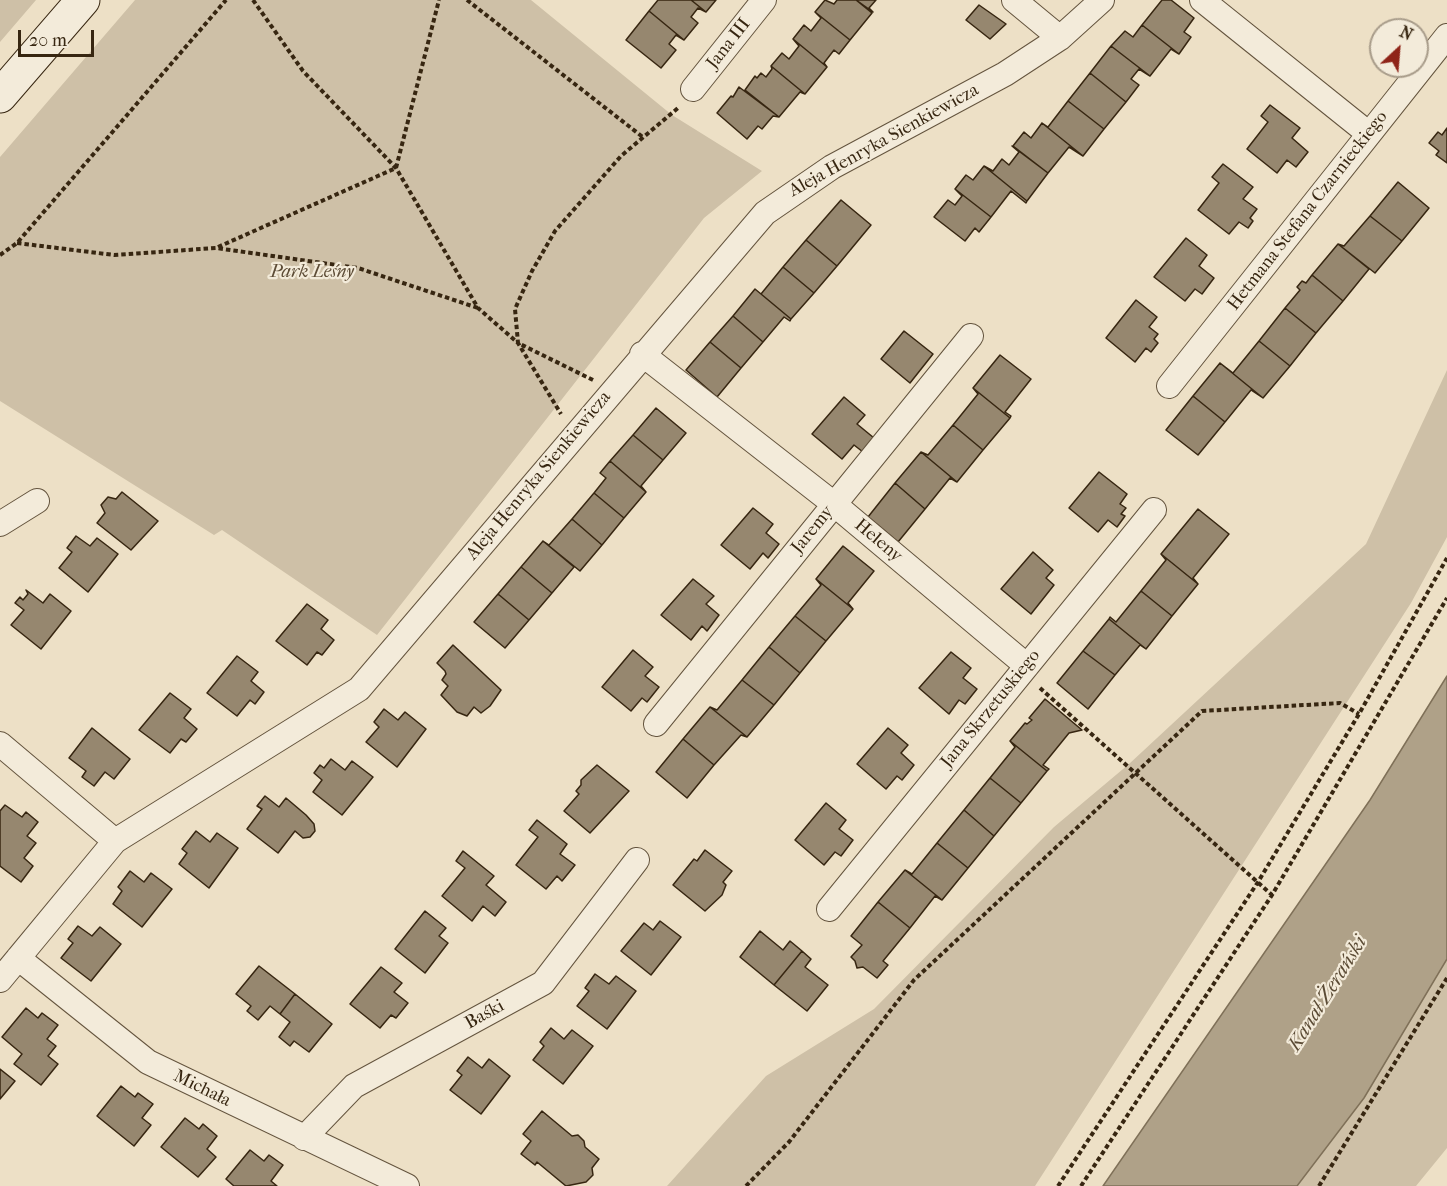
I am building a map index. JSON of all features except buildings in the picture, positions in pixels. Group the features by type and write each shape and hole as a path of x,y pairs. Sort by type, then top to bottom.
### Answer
{"main road":[{"path":"0,96 83,0"}],"street":[{"name":"Jana III","path":"693,89 764,0"},
{"path":"1014,0 1060,38"},
{"name":"Aleja Henryka Sienkiewicza","path":"0,980 115,841 359,689 748,230 786,196 832,166 1005,74 1060,38 1102,0"},
{"path":"1202,0 1369,134"},
{"name":"Hetmana Stefana Czarnieckiego","path":"1169,386 1447,36"},
{"name":"Jaremy","path":"656,724 970,336"},
{"name":"Heleny","path":"642,354 834,504 1027,666"},
{"path":"0,524 36,501"},
{"name":"Jana Skrzetuskiego","path":"829,909 1154,510"},
{"path":"0,744 115,841"},
{"name":"Baśki","path":"304,1138 354,1086 543,983 636,860"},
{"name":"Michała","path":"18,958 148,1062 407,1186"}],"path":[{"path":"0,255 17,243 226,0"},
{"path":"253,0 303,71 396,168 478,308 518,343 612,389"},
{"path":"396,168 439,0"},
{"path":"467,0 644,138"},
{"path":"574,435 518,343 515,309 532,271 555,231 621,156 672,115 693,89"},
{"path":"216,248 396,168"},
{"path":"17,243 114,255 216,248 358,268 478,308"},
{"path":"1058,1186 1258,882 1359,714 1447,558"},
{"path":"1081,1186 1272,895 1447,598"},
{"path":"1027,666 1031,680 1272,895"},
{"path":"746,1186 789,1142 914,980 1135,771 1202,711 1340,703 1359,714"},
{"path":"1319,1186 1447,978"}],"green space":[{"path":"0,0 36,0 0,42"},
{"name":"Park Leśny","path":"135,0 531,0 672,115 762,171 704,218 377,635 222,530 214,535 0,401 0,157"},
{"path":"1447,370 1447,537 1411,603 1035,1186 667,1186 766,1076 874,1009 1054,827 1129,764 1366,544"},
{"path":"1447,959 1447,1148 1416,1186 1297,1186 1364,1098"}],"water":[{"name":"Kanał Żerański","path":"1447,676 1447,959 1364,1098 1297,1186 1103,1186 1370,800"}]}
